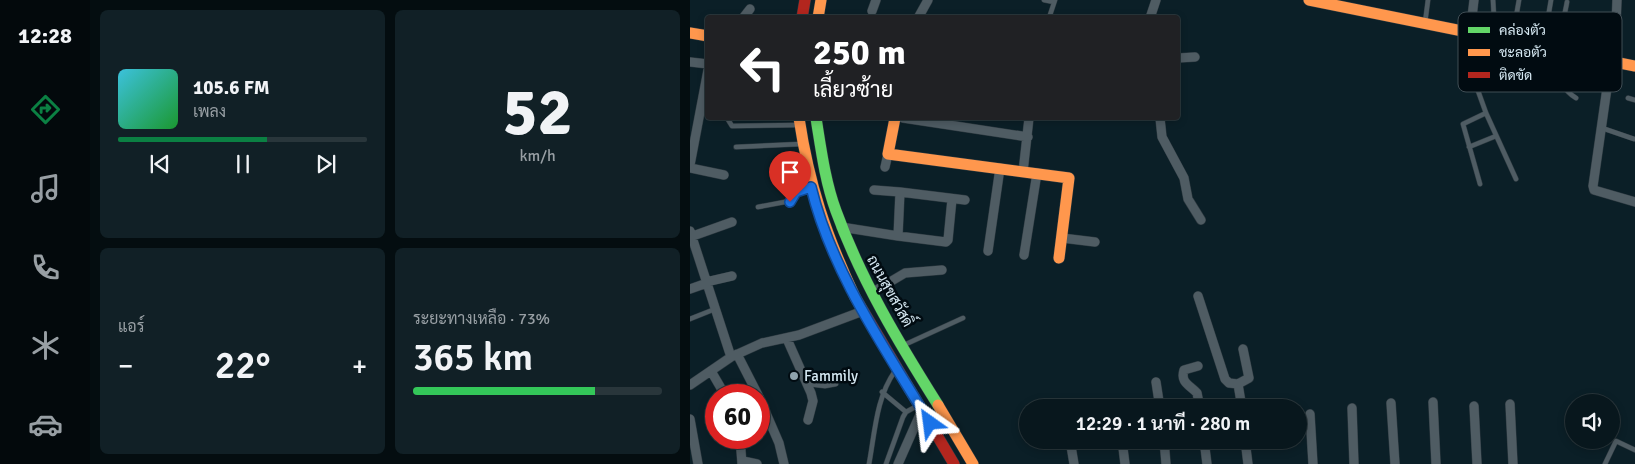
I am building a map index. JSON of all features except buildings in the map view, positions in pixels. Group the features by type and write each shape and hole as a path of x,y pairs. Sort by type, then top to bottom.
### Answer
{"main road":[{"path":"802,15 805,0"},
{"path":"818,15 821,0"},
{"path":"1309,0 1332,2 1458,32"},
{"path":"690,33 705,36"},
{"path":"1622,63 1635,66"},
{"name":"ถนนสุขสวัสดิ์","path":"816,120 824,175 841,227 873,292 973,464"},
{"path":"895,120 888,154 1069,178 1059,258"},
{"path":"800,121 802,144 811,187 828,240 864,311 954,464"}],"street":[{"path":"872,11 876,0"},
{"path":"920,15 928,0"},
{"path":"1151,15 1156,0"},
{"path":"745,15 750,9"},
{"path":"1180,58 1195,57"},
{"path":"690,62 705,64"},
{"path":"705,83 692,138 690,166 724,175"},
{"path":"1606,92 1594,190 1635,202"},
{"path":"916,120 1028,137"},
{"path":"1023,172 1029,120"},
{"path":"1160,120 1162,137 1179,167 1188,199 1201,220"},
{"path":"885,167 888,154"},
{"path":"988,251 1000,168"},
{"path":"1024,255 1037,173"},
{"path":"874,190 965,200"},
{"path":"898,236 900,192"},
{"path":"841,227 946,242 948,240 952,199"},
{"path":"732,222 691,235 715,309 734,356 751,384"},
{"path":"1062,238 1095,242"},
{"path":"873,292 905,273 942,270"},
{"path":"690,288 732,276"},
{"path":"1198,296 1225,379 1229,383 1238,384 1249,378 1243,349"},
{"path":"690,385 734,356 762,343 787,339 864,311"},
{"path":"787,339 808,384 813,402 808,420"},
{"path":"1198,366 1184,370 1183,375 1186,384 1197,393 1198,399"},
{"path":"711,371 719,384"},
{"path":"1156,382 1159,399"},
{"path":"1238,384 1240,399"},
{"path":"1433,402 1436,464"},
{"path":"1392,403 1394,464"},
{"path":"1510,404 1513,464"},
{"path":"1474,406 1477,464"},
{"path":"898,464 920,407"},
{"path":"1352,408 1354,464"},
{"path":"1310,414 1313,464"},
{"path":"690,419 698,464"},
{"path":"770,423 779,443 784,464"},
{"path":"741,449 743,462 757,464"},
{"path":"1072,449 1074,464"},
{"path":"1123,449 1125,464"},
{"path":"1165,449 1166,464"},
{"path":"1205,449 1207,464"},
{"path":"1246,449 1248,464"}],"lane":[{"path":"1044,0 1054,1 1050,15"},
{"path":"1425,25 1428,0"},
{"path":"1565,12 1567,2"},
{"path":"1478,92 1516,179"},
{"path":"1569,92 1576,98"},
{"path":"1628,98 1635,100"},
{"path":"1480,184 1463,124 1486,113"},
{"path":"728,120 732,126 800,121"},
{"path":"1602,128 1634,139"},
{"path":"1469,147 1496,136"},
{"path":"736,147 802,144"},
{"path":"758,207 790,202 796,192 811,187"},
{"path":"690,319 715,309"},
{"path":"903,345 963,318"},
{"path":"870,464 882,392 897,368"},
{"path":"808,384 825,386 836,384"},
{"path":"882,392 906,412"},
{"path":"886,464 906,412 920,407"},
{"path":"1620,443 1635,450"},
{"path":"1605,464 1611,449"}],"traffic: fast":[{"path":"816,120 829,188 846,237 882,311 938,405"}],"traffic: slow":[{"path":"818,15 821,0"},
{"path":"1309,0 1458,30"},
{"path":"690,33 705,36"},
{"path":"1622,63 1635,66"},
{"path":"799,120 813,188 835,252 855,297"},
{"path":"895,120 888,154 1069,178 1059,258"},
{"path":"938,405 973,464"}],"traffic: jam":[{"path":"802,15 805,0"},
{"path":"855,297 954,464"}],"place":[{"name":"Fammily","path":"794,376"}],"route":[{"path":"790,202 796,192 811,187 825,232 849,286 930,423"}]}
